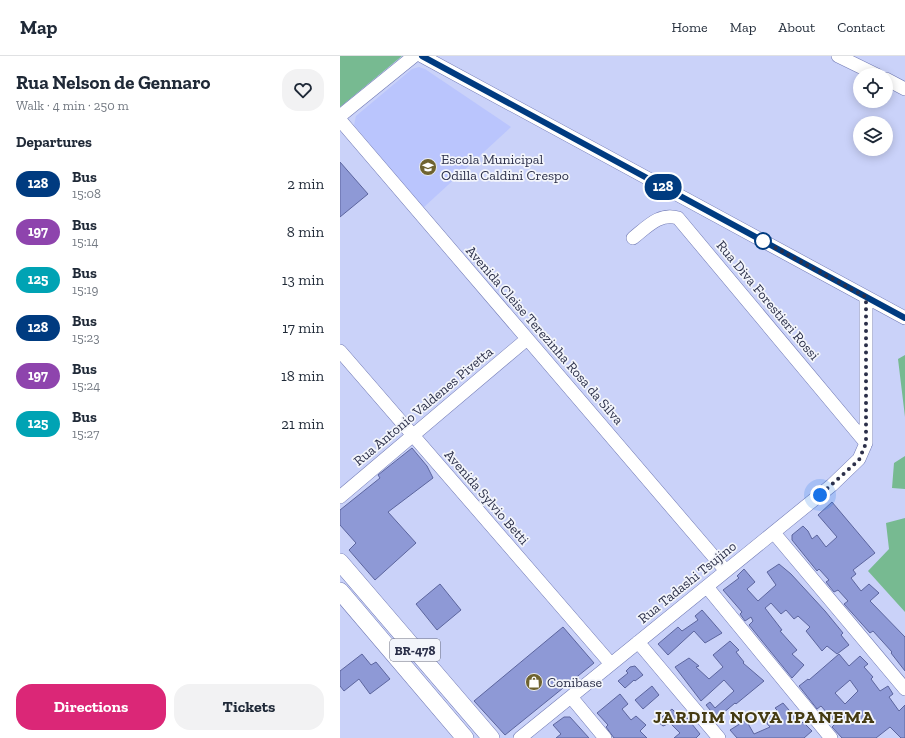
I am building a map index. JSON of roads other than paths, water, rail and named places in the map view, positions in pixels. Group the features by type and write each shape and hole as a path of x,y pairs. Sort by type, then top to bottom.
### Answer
{"main road":[{"name":"BR-478","path":"340,562 491,738"},
{"name":"BR-478","path":"340,591 465,738"}],"street":[{"path":"340,116 414,56"},
{"path":"422,56 905,318"},
{"path":"838,56 863,68"},
{"path":"893,83 905,89"},
{"name":"Avenida Cleise Terezinha Rosa da Silva","path":"340,120 726,571"},
{"name":"Rua Diva Forestieri Rossi","path":"632,238 660,218 670,215 678,218 866,443"},
{"path":"866,297 866,443"},
{"name":"Rua Antonio Valdenes Pivetta","path":"340,497 527,338"},
{"name":"Avenida Sylvio Betti","path":"340,351 611,664"},
{"name":"Rua Tadashi Tsujino","path":"520,738 774,533 848,471 859,460 866,443"},
{"path":"774,533 905,689"},
{"path":"707,587 831,738"},
{"path":"638,642 719,738"},
{"path":"570,697 605,738"}],"place":[{"name":"Escola Municipal Odilla Caldini Crespo","path":"428,167"},
{"name":"Conibase","path":"534,682"}],"district":[{"name":"JARDIM NOVA IPANEMA","path":"764,717"}]}
